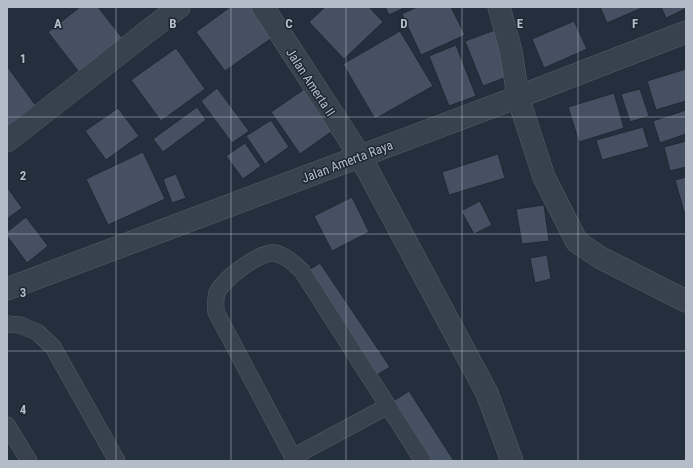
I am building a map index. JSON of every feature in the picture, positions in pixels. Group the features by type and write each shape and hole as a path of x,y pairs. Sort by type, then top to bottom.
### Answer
{"street":[{"path":"7,141 179,7"},
{"name":"Jalan Amerta II","path":"263,7 360,156 487,393 512,461"},
{"path":"499,7 511,51 518,98 544,177 577,242 601,258 686,301"},
{"name":"Jalan Amerta Raya","path":"7,289 518,98 686,32"}],"lane":[{"path":"388,406 294,459 216,312 217,293 234,273 253,261 272,252 285,256 302,271 388,406 423,461"},
{"path":"7,324 20,325 37,332 53,347 117,461"},
{"path":"7,425 29,461"}],"building":[{"path":"80,7 98,7 126,43 82,76 48,32"},
{"path":"230,7 256,7 276,35 225,71 196,32"},
{"path":"325,7 369,7 383,22 344,59 309,22"},
{"path":"385,7 406,7 389,15"},
{"path":"417,7 451,7 465,35 421,55 402,14"},
{"path":"600,7 644,7 607,23"},
{"path":"661,7 684,7 685,9 666,18"},
{"path":"574,21 587,49 544,68 532,39"},
{"path":"495,30 512,75 483,86 465,41"},
{"path":"400,31 433,86 375,119 343,64"},
{"path":"456,45 476,96 449,106 429,56"},
{"path":"176,48 205,89 161,121 131,80"},
{"path":"7,66 36,106 7,127"},
{"path":"686,69 686,101 656,110 647,81"},
{"path":"309,86 338,127 300,154 271,112"},
{"path":"217,88 249,131 232,143 201,101"},
{"path":"640,89 649,116 630,122 621,94"},
{"path":"614,93 624,128 579,142 568,107"},
{"path":"197,107 206,120 163,152 153,139"},
{"path":"118,108 139,136 106,160 85,131"},
{"path":"686,110 686,134 660,143 653,121"},
{"path":"271,120 289,147 265,164 246,136"},
{"path":"643,127 649,147 602,160 596,140"},
{"path":"686,141 686,167 670,171 664,147"},
{"path":"245,143 261,166 243,179 226,156"},
{"path":"143,152 165,199 108,225 86,179"},
{"path":"498,154 505,178 449,195 442,172"},
{"path":"176,174 186,198 172,203 163,179"},
{"path":"686,177 686,215 685,215 675,180"},
{"path":"7,187 22,208 7,219"},
{"path":"352,197 369,232 332,251 314,216"},
{"path":"480,201 492,225 474,234 461,211"},
{"path":"544,205 549,241 522,244 516,209"},
{"path":"26,217 48,246 27,263 7,236 7,232"},
{"path":"547,255 551,279 535,283 530,258"},
{"path":"320,263 390,367 377,375 307,271"},
{"path":"409,391 454,461 430,461 392,402"}]}
